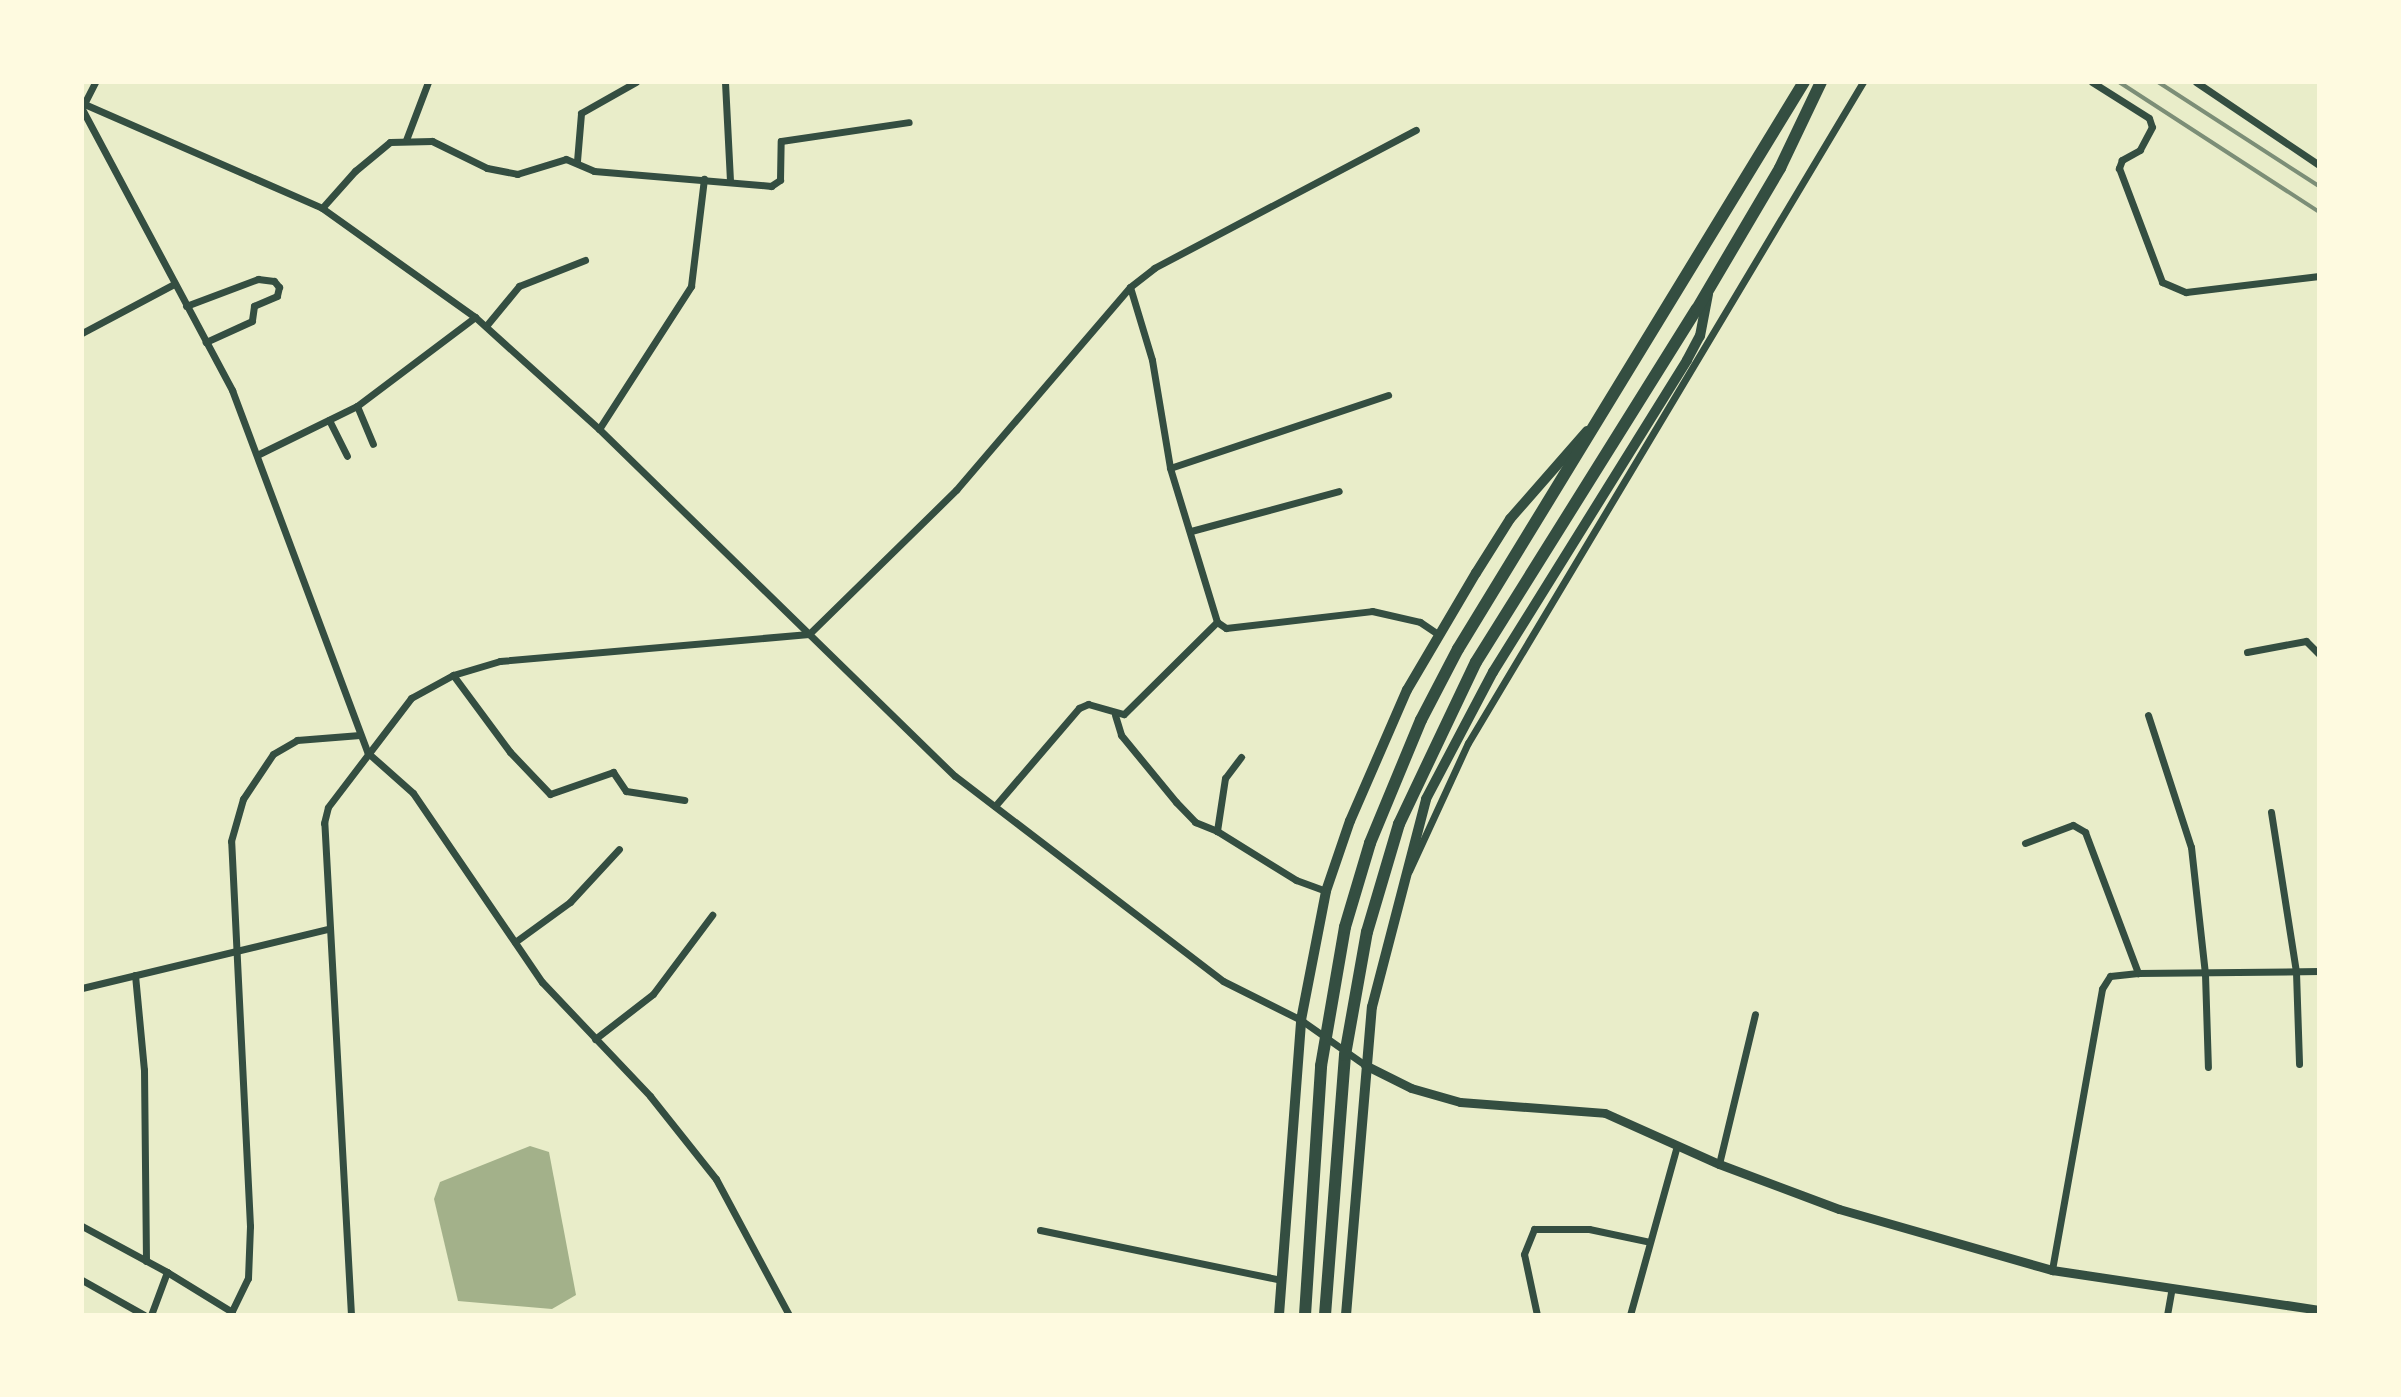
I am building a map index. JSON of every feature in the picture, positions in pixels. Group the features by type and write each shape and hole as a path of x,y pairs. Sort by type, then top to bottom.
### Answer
{"highway":[{"path":"1305,1315 1321,1066 1334,987 1370,843 1406,756 1458,649 1804,82"},
{"path":"1325,1315 1337,1112 1350,1021 1377,890 1425,763 1507,608 1710,287 1780,168 1821,82"}],"main road":[{"path":"1346,1315 1372,1007 1402,878 1426,799 1450,747 1687,360 1700,336 1710,287"},
{"path":"1279,1315 1301,1020 1326,891 1374,758 1439,635 1510,519 1605,412"}],"street":[{"path":"83,105 95,82"},
{"path":"406,140 428,82"},
{"path":"577,161 581,113 636,82"},
{"path":"725,82 730,182"},
{"path":"1402,878 1414,865 1468,743 1863,82"},
{"path":"2092,82 2149,118 2152,127 2140,150 2122,160 2119,168 2162,282 2186,292 2319,276"},
{"path":"2196,82 2319,165"},
{"path":"83,105 322,208 475,317 599,429 955,776 1223,981 1301,1020 1365,1065 1411,1088 1460,1102 1605,1113 1719,1164 1839,1209 2052,1270 2319,1310"},
{"path":"83,105 232,390 368,753 413,793 542,982 650,1096 716,1179 789,1315"},
{"path":"322,208 390,142 406,140 449,146 487,168 517,174 566,159 577,161 594,171 778,183 778,146 791,137 909,122"},
{"path":"351,1315 328,929 325,813 411,698 453,675 500,661 809,634 956,490 1130,287 1154,268 1416,130"},
{"path":"599,429 691,286 704,179"},
{"path":"486,326 519,286 585,260"},
{"path":"186,306 258,279 274,281 279,287 277,296 254,306 252,321 206,342"},
{"path":"82,333 174,284"},
{"path":"1130,287 1152,360 1170,468 1217,622 1226,628 1372,611 1420,622 1439,635"},
{"path":"257,455 357,406 475,317"},
{"path":"1170,468 1388,395"},
{"path":"357,406 373,444"},
{"path":"329,420 347,456"},
{"path":"1191,531 1339,491"},
{"path":"995,806 1079,708 1088,704 1115,715 1132,708 1217,622"},
{"path":"2247,652 2306,641 2319,654"},
{"path":"453,675 510,752 550,794 613,772 626,791 684,800"},
{"path":"1115,715 1121,735 1195,822 1217,831 1296,880 1326,891"},
{"path":"2148,715 2191,847 2205,974 2208,1067"},
{"path":"82,1226 167,1272 231,1314 248,1278 250,1226 234,952 231,841 243,799 273,754 297,740 360,735"},
{"path":"1217,831 1225,778 1241,757"},
{"path":"2271,812 2296,972 2299,1064"},
{"path":"2025,843 2073,825 2085,832 2138,973"},
{"path":"515,942 570,902 619,849"},
{"path":"595,1039 653,994 712,915"},
{"path":"82,988 328,929"},
{"path":"2052,1270 2102,989 2110,976 2319,971"},
{"path":"135,975 145,1084 146,1261"},
{"path":"1719,1164 1755,1014"},
{"path":"1630,1315 1677,1145"},
{"path":"1537,1315 1524,1254 1534,1229 1589,1229 1650,1242"},
{"path":"1040,1230 1281,1280"},
{"path":"151,1315 167,1272"},
{"path":"82,1280 144,1315"},
{"path":"2167,1315 2172,1288"}],"shaded area":[{"path":"530,1146 549,1152 576,1295 552,1309 458,1301 434,1199 440,1182"}],"railway":[{"path":"2119,82 2319,212"},
{"path":"2158,82 2319,186"}]}
